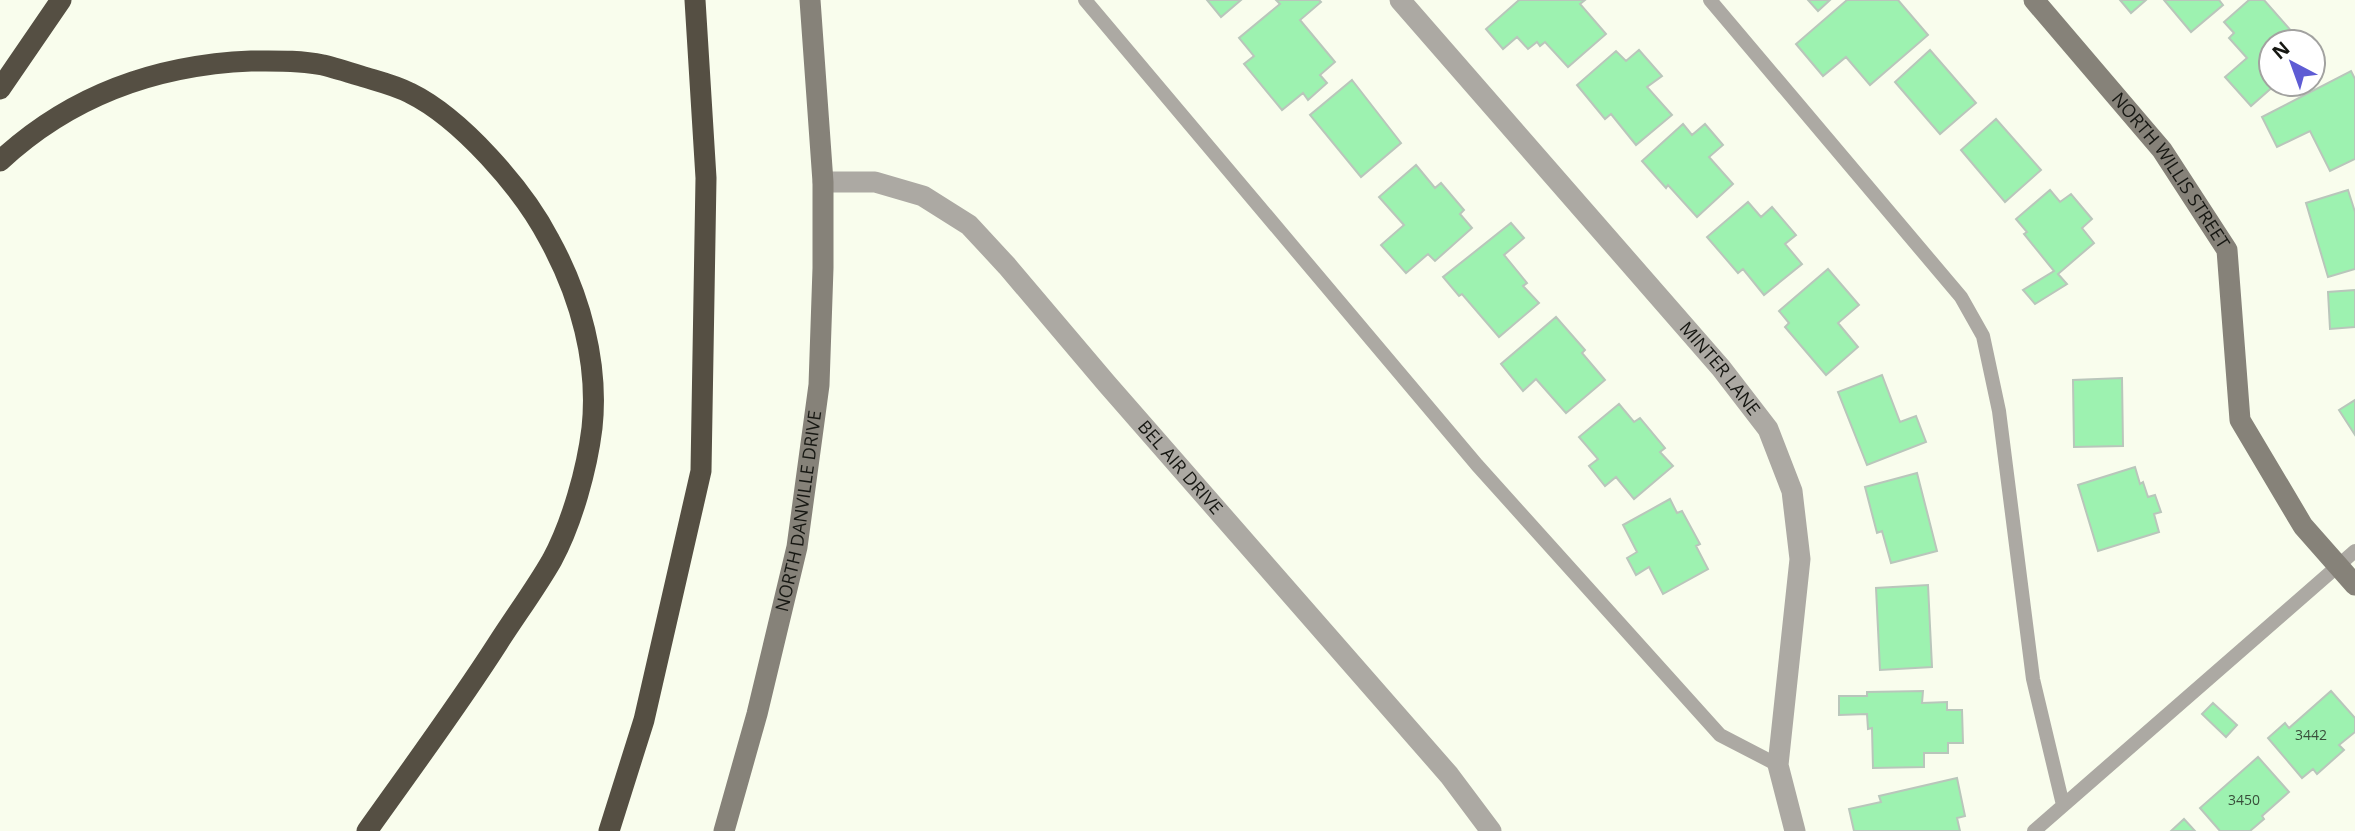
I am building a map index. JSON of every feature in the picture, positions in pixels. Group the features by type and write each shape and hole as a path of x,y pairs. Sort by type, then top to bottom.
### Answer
{"highway":[{"path":"0,89 61,0"},
{"path":"609,831 645,720 701,471 706,178 695,0"},
{"path":"0,160 40,128 89,98 125,83 180,69 231,62 280,60 321,64 411,93 452,122 488,155 537,215 568,276 590,360 592,427 580,488 553,558 479,672 367,831"}],"main road":[{"name":"NORTH DANVILLE DRIVE","path":"724,831 757,714 797,547 819,385 823,182 810,0"},
{"name":"NORTH WILLIS STREET","path":"2034,0 2162,150 2227,250 2240,420 2304,526 2355,585"}],"street":[{"name":"MINTER LANE","path":"1400,0 1721,368 1768,429 1792,491 1800,559 1778,765 1794,831"},
{"name":"BEL AIR DRIVE","path":"823,182 875,182 923,196 970,225 1449,775 1491,831"}],"lane":[{"path":"1085,0 1478,465 1720,735 1778,765"},
{"path":"1710,0 1961,296 1983,336 1999,411 2033,679 2063,805"},
{"path":"2034,831 2355,551"}],"building":[{"path":"1207,0 1241,0 1221,17"},
{"path":"1276,0 1321,2 1300,20 1335,62 1320,75 1327,83 1308,100 1303,93 1282,110 1244,64 1254,56 1239,38 1280,4"},
{"path":"1519,0 1585,0 1580,4 1606,34 1568,67 1545,42 1540,46 1537,42 1528,49 1517,37 1503,49 1486,29"},
{"path":"1808,0 1830,0 1818,11"},
{"path":"1847,0 1898,0 1928,35 1870,85 1846,57 1823,76 1796,44"},
{"path":"2120,0 2146,0 2131,13"},
{"path":"2164,0 2219,0 2223,5 2191,32"},
{"path":"2249,0 2264,0 2289,28 2257,28 2257,98 2260,98 2251,106 2225,77 2247,58 2229,38 2234,33 2224,22"},
{"path":"1639,50 1662,76 1647,87 1672,115 1636,145 1611,114 1605,119 1577,85 1616,51 1626,61"},
{"path":"1930,50 1976,103 1940,134 1895,82"},
{"path":"2351,71 2355,79 2355,159 2330,171 2310,131 2277,147 2262,117 2299,98 2327,98 2327,83"},
{"path":"1352,80 1401,143 1361,177 1310,115"},
{"path":"1996,119 2041,170 2005,202 1961,150"},
{"path":"1683,124 1692,135 1705,124 1723,145 1709,157 1733,184 1697,217 1642,161"},
{"path":"1416,165 1435,188 1441,183 1464,210 1460,214 1472,228 1435,261 1428,254 1406,273 1381,245 1404,225 1379,197"},
{"path":"2050,190 2060,202 2071,194 2092,219 2082,228 2094,243 2058,274 2067,284 2035,304 2023,290 2054,271 2024,234 2027,232 2016,219"},
{"path":"2348,190 2355,212 2355,269 2328,277 2306,203"},
{"path":"1748,202 1761,217 1772,207 1796,235 1785,244 1802,264 1764,295 1743,269 1738,273 1707,237"},
{"path":"1511,223 1524,238 1504,255 1527,283 1523,286 1539,303 1499,337 1462,294 1459,296 1443,277"},
{"path":"1828,269 1859,305 1838,323 1858,347 1826,375 1785,327 1789,323 1779,311"},
{"path":"2355,290 2355,327 2330,329 2328,292"},
{"path":"1556,317 1585,350 1582,353 1605,380 1566,413 1536,379 1523,391 1501,364"},
{"path":"1882,375 1900,422 1916,416 1926,442 1867,465 1838,392"},
{"path":"2122,378 2123,446 2074,447 2073,380"},
{"path":"2355,400 2355,435 2339,410"},
{"path":"1619,404 1634,422 1640,418 1665,448 1660,452 1673,466 1634,499 1616,477 1605,486 1589,466 1598,459 1579,437"},
{"path":"2135,467 2140,484 2143,482 2148,497 2155,495 2161,512 2154,514 2159,532 2098,551 2078,485"},
{"path":"1917,473 1937,551 1891,563 1882,531 1877,533 1865,487"},
{"path":"1670,499 1677,513 1682,511 1700,544 1696,546 1708,569 1663,594 1649,567 1636,575 1627,558 1637,552 1623,525"},
{"path":"1928,585 1932,667 1880,670 1876,588"},
{"path":"1923,691 1922,703 1947,702 1947,710 1962,710 1963,743 1948,743 1948,753 1924,753 1924,767 1873,768 1872,728 1868,729 1867,714 1839,715 1839,696 1867,696 1867,692"},
{"path":"2331,691 2355,718 2355,732 2339,745 2344,750 2317,774 2313,769 2302,778 2268,738 2285,723 2289,728"},
{"path":"2213,703 2237,725 2226,737 2202,714"},
{"path":"2258,757 2289,792 2262,816 2264,819 2250,831 2220,831 2200,808"},
{"path":"1957,778 1965,816 1957,818 1960,831 1854,831 1849,809 1881,802 1879,796"},
{"path":"2184,819 2195,831 2171,831"}]}
